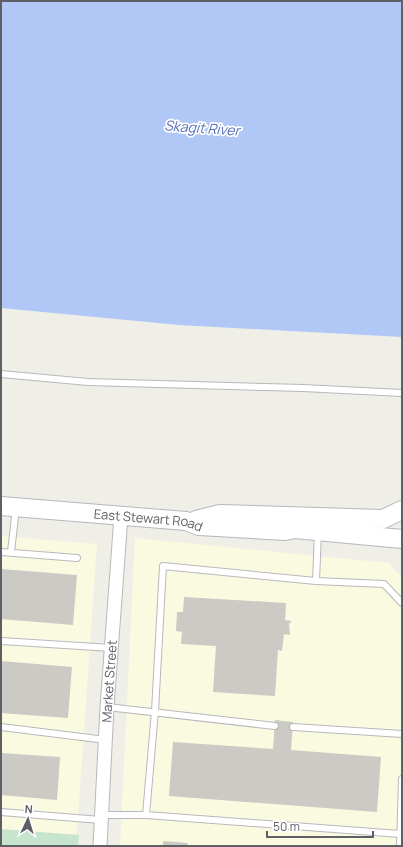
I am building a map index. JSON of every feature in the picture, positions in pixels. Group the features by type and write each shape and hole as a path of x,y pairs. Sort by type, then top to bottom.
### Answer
{"street":[{"name":"East Stewart Road","path":"8,507 122,516 285,524 295,528 318,531 402,538"},
{"path":"192,520 220,514 383,519 402,510"},
{"name":"Market Street","path":"100,846 107,707 122,516"}],"lane":[{"path":"1,374 88,382 303,388 402,393"},
{"path":"8,507 12,552"},
{"path":"316,581 318,531"},
{"path":"1,552 77,558"},
{"path":"146,815 155,711 163,566 316,581 384,584 402,603"},
{"path":"1,641 112,648"},
{"path":"107,707 155,711 275,726"},
{"path":"1,727 106,740"},
{"path":"293,727 402,734"},
{"path":"400,846 402,779"},
{"path":"1,812 101,818 146,815 400,834"}],"shaded area":[{"path":"1,536 97,544 76,846 1,846"},
{"path":"135,538 389,563 402,578 402,846 120,846"},
{"path":"1,829 79,835 78,846 1,846"}],"water":[{"name":"Skagit River","path":"1,1 402,1 402,337 179,325 1,308"}],"building":[{"path":"1,569 77,575 73,625 1,619"},
{"path":"184,597 286,603 285,620 291,621 291,623 289,623 290,635 284,634 282,651 278,650 275,696 213,692 216,646 181,644 182,632 176,631 177,612 183,612"},
{"path":"1,661 72,667 68,718 1,713"},
{"path":"275,720 293,722 291,750 381,757 377,812 169,796 173,742 273,749"},
{"path":"1,753 60,757 57,800 1,795"},
{"path":"163,841 188,843 187,846 163,846"}]}
